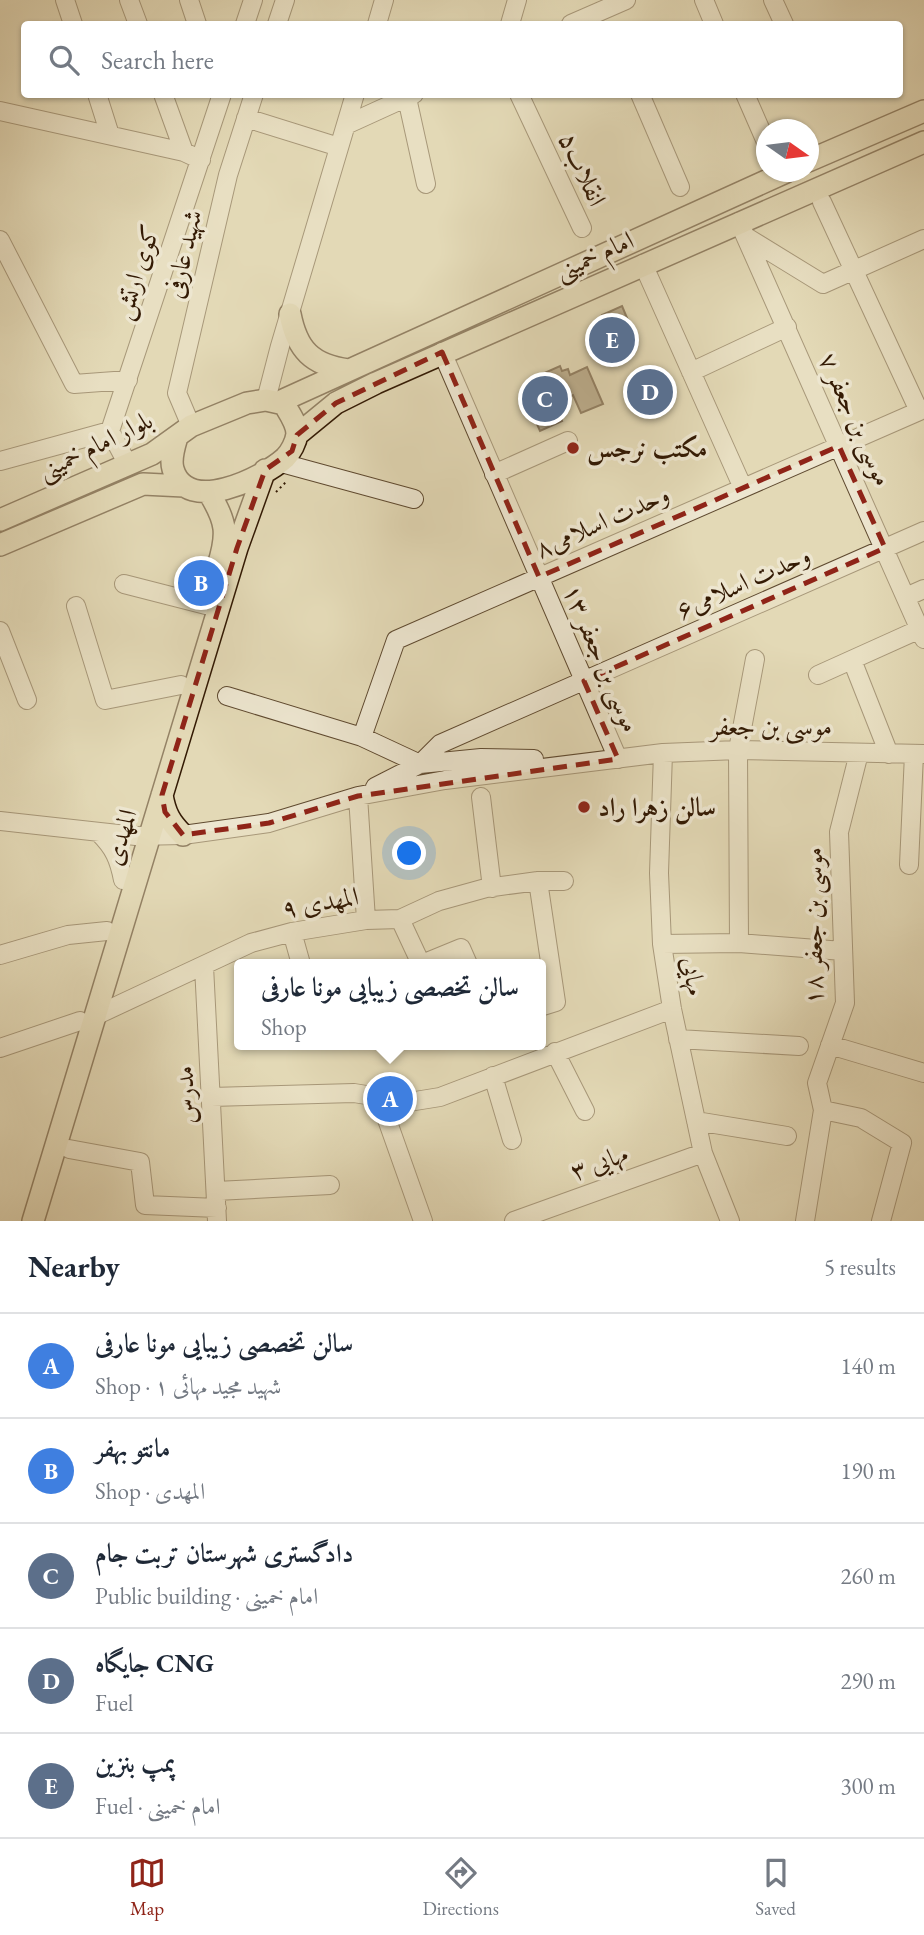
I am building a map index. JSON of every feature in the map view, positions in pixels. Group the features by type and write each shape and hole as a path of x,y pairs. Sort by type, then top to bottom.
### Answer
{"main road":[{"path":"819,156 924,111"},
{"name":"امام خمینی","path":"297,435 336,403 442,352 643,264 743,230 801,195 924,142"},
{"path":"831,151 831,167 843,177"},
{"name":"امام خمینی","path":"272,401 357,366 764,182"},
{"path":"801,195 803,182"},
{"path":"290,314 293,332 314,360 330,368 357,366 361,369 364,381 376,383"},
{"path":"272,401 284,404 294,421 297,435"},
{"name":"بلوار امام خمینی","path":"0,520 152,454 184,432 247,403 272,401"},
{"path":"184,432 172,467 184,486"},
{"name":"المهدی","path":"88,1018 107,932 123,880 162,795 237,548 272,466 292,451 297,435"},
{"path":"209,493 232,486 272,466"},
{"path":"87,482 100,487 99,498 94,505"},
{"name":"بلوار امام خمینی","path":"0,545 143,484 184,486 195,492 209,493"},
{"name":"المهدی","path":"27,1218 143,836 181,685 224,544 223,514 209,493"},
{"path":"162,795 170,823 183,835"}],"street":[{"path":"65,0 72,21"},
{"path":"129,0 137,21"},
{"path":"189,0 196,21"},
{"path":"246,21 253,0"},
{"path":"278,21 285,0"},
{"path":"378,21 384,0"},
{"path":"511,21 517,0"},
{"path":"588,21 606,18 626,0"},
{"path":"704,0 714,21"},
{"path":"773,0 783,21"},
{"path":"98,98 110,135"},
{"path":"164,98 184,152"},
{"name":"کوی ارتش","path":"110,431 221,98"},
{"name":"شهید عارفی","path":"184,432 177,393 228,175 253,98"},
{"path":"272,401 290,314 354,98"},
{"path":"346,125 407,98"},
{"path":"411,98 426,184"},
{"name":"انقلاب۵","path":"521,98 582,228"},
{"path":"642,98 680,187"},
{"path":"747,98 756,119"},
{"path":"0,111 184,152 201,160"},
{"path":"246,118 339,147"},
{"path":"822,202 922,410"},
{"path":"743,230 823,284 924,239"},
{"name":"موسی بن جعفر ۷","path":"743,230 922,634"},
{"path":"0,240 75,384 128,380"},
{"path":"643,264 743,488"},
{"path":"691,372 786,327"},
{"name":"موسی بن جعفر ۱۳","path":"442,352 618,759"},
{"name":"وحدت اسلامی۸","path":"362,737 396,640 922,410"},
{"path":"0,461 110,431 127,463"},
{"path":"494,474 568,441"},
{"path":"272,466 414,499"},
{"name":"وحدت اسلامی۶","path":"419,764 440,744 924,531"},
{"path":"124,584 206,605"},
{"path":"906,597 924,589"},
{"path":"76,606 105,700 181,685"},
{"path":"0,631 27,700"},
{"path":"818,675 922,634"},
{"path":"739,943 738,750 755,659"},
{"path":"852,660 889,754"},
{"path":"227,696 362,737 419,764"},
{"name":"موسی بن جعفر","path":"0,821 143,836 183,835 269,823 358,796 480,775 663,752 738,750 919,754"},
{"name":"مهایی","path":"663,752 659,873 662,944 678,1040 703,1153 723,1200"},
{"name":"موسی بن جعفر ۱۸","path":"805,1221 823,1110 817,1083 845,1003 839,831 859,753"},
{"path":"909,864 919,754"},
{"name":"موسی بن جعفر","path":"358,796 419,764 481,758 618,759"},
{"path":"358,796 366,920"},
{"path":"481,797 492,888"},
{"path":"99,832 112,846 119,860 123,880"},
{"path":"538,881 556,1002 546,1005"},
{"name":"المهدی ۹","path":"0,1048 88,1018 251,943 292,932 366,920 400,919 439,901 492,888 538,881 564,881"},
{"path":"400,919 419,959"},
{"path":"0,955 68,935 107,932"},
{"path":"292,932 300,959"},
{"path":"662,944 739,943 843,951"},
{"path":"434,959 461,948 466,959"},
{"name":"مدرس","path":"204,965 217,1207"},
{"path":"211,1097 354,1093 409,1102 440,1097 493,1076 531,1053 555,1052 672,1009"},
{"path":"678,1040 799,1046"},
{"path":"830,1045 924,1073"},
{"path":"555,1052 584,1111"},
{"path":"493,1076 512,1140"},
{"path":"379,1097 423,1221"},
{"path":"823,1110 861,1118 902,1143 881,1221"},
{"path":"696,1121 787,1136"},
{"path":"69,1149 140,1162 145,1205 217,1207 330,1185"},
{"name":"مهایی ۳","path":"523,1219 703,1153"},
{"path":"723,1200 730,1221"},
{"path":"723,1200 737,1221"}],"highlighted area":[{"path":"442,352 539,577 839,446 885,548 584,681 618,759 358,796 269,823 183,835 165,812 162,795 237,548 265,470 292,451 297,435 336,403"}],"building":[{"path":"622,306 637,342 617,351 602,315"},
{"path":"560,366 562,371 568,369 570,375 587,367 603,404 581,413 573,395 554,403 562,421 540,431 524,395 540,388 538,382 543,380 540,375"}],"place":[{"name":"پمپ بنزین","path":"612,340"},
{"name":"جایگاه CNG","path":"650,392"},
{"name":"دادگستری شهرستان تربت جام","path":"545,399"},
{"name":"مكتب نرجس","path":"573,448"},
{"name":"مانتو بهفر","path":"201,583"},
{"name":"سالن زهرا راد","path":"584,807"},
{"name":"سالن تخصصی زیبایی مونا عارفی","path":"390,1099"}]}
